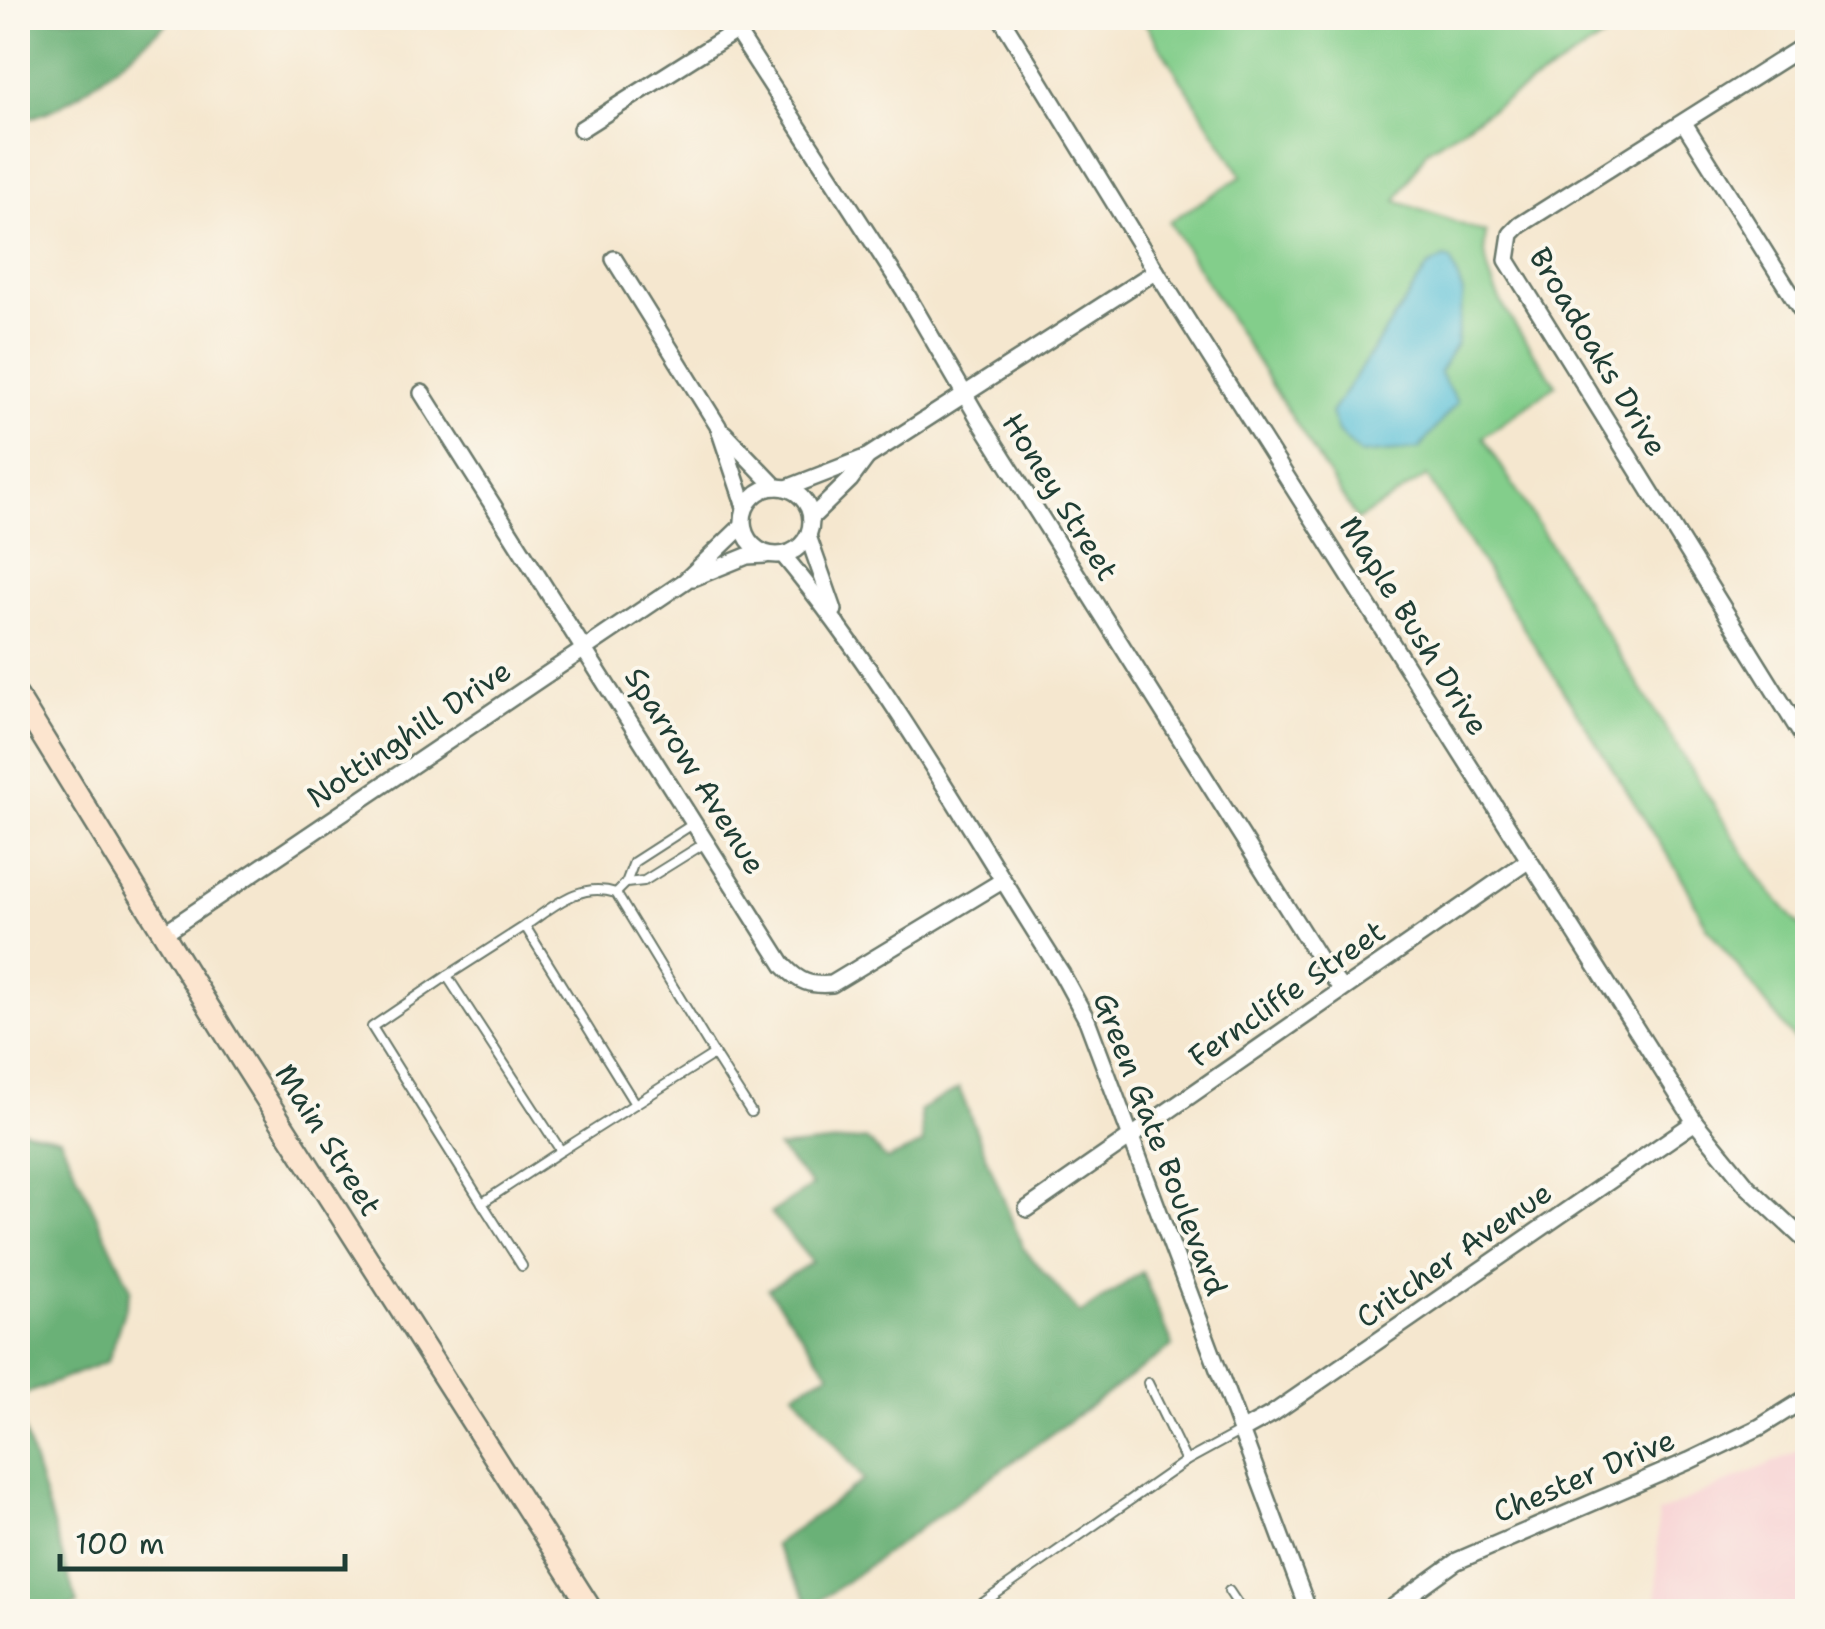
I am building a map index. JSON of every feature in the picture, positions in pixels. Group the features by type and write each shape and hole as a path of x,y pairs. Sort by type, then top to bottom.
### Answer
{"main road":[{"name":"Main Street","path":"18,698 593,1612"}],"street":[{"path":"581,129 732,24 756,18"},
{"name":"Maple Bush Drive","path":"1001,18 1156,271 1695,1122 1748,1187 1808,1243"},
{"name":"Honey Street","path":"732,24 904,290 963,394 1323,966 1342,989"},
{"name":"Broadoaks Drive","path":"1805,734 1507,260 1511,234 1520,225 1808,43"},
{"path":"1684,123 1808,321"},
{"path":"614,259 718,426 746,507"},
{"path":"718,426 782,487 804,500 811,518 808,536 798,549 776,555 751,544 742,525 746,507 758,492 782,487 867,457 1156,271"},
{"name":"Sparrow Avenue","path":"422,393 784,966 797,980 814,986 832,984 1002,881"},
{"path":"811,518 850,480 867,457"},
{"name":"Nottinghill Drive","path":"164,934 685,581 742,525"},
{"name":"Green Gate Boulevard","path":"808,536 839,623"},
{"name":"Nottinghill Drive","path":"685,581 747,556 776,555"},
{"name":"Green Gate Boulevard","path":"776,555 839,623 1062,974 1086,1020 1309,1612"},
{"name":"Ferncliffe Street","path":"1027,1209 1529,860"},
{"name":"Critcher Avenue","path":"1243,1430 1272,1414 1695,1122"},
{"name":"Chester Drive","path":"1386,1612 1457,1562 1690,1461 1760,1427 1808,1397"}],"lane":[{"path":"616,892 626,883 634,862 696,822"},
{"path":"626,883 644,881 708,841"},
{"path":"522,1266 372,1026 576,892 605,889 616,892 752,1112"},
{"path":"524,926 635,1104"},
{"path":"447,976 561,1151"},
{"path":"482,1203 714,1054"},
{"path":"1148,1383 1186,1462"},
{"path":"970,1612 1186,1462 1243,1430"},
{"path":"1229,1591 1243,1612"}],"shaded area":[{"path":"1807,1442 1807,1611 1656,1611 1658,1513 1796,1452"}],"green space":[{"path":"18,18 174,18 78,95 37,116 18,119"},
{"path":"1142,18 1635,18 1427,150 1396,201 1486,233 1485,253 1497,293 1556,385 1483,437 1762,882 1807,934 1807,1056 1707,927 1684,881 1427,476 1357,520 1169,222 1242,176"},
{"path":"959,1088 1023,1248 1080,1314 1142,1272 1173,1346 811,1607 774,1545 864,1480 794,1392 830,1373 768,1289 812,1262 771,1213 812,1186 778,1148 866,1139 887,1160 923,1144 920,1110"},
{"path":"18,1129 60,1138 131,1289 108,1361 18,1397"},
{"path":"18,1410 77,1604 61,1611 18,1611"}],"water":[{"path":"1444,258 1451,260 1463,293 1456,345 1439,372 1457,402 1419,449 1360,454 1338,432 1331,413 1428,267"}]}
